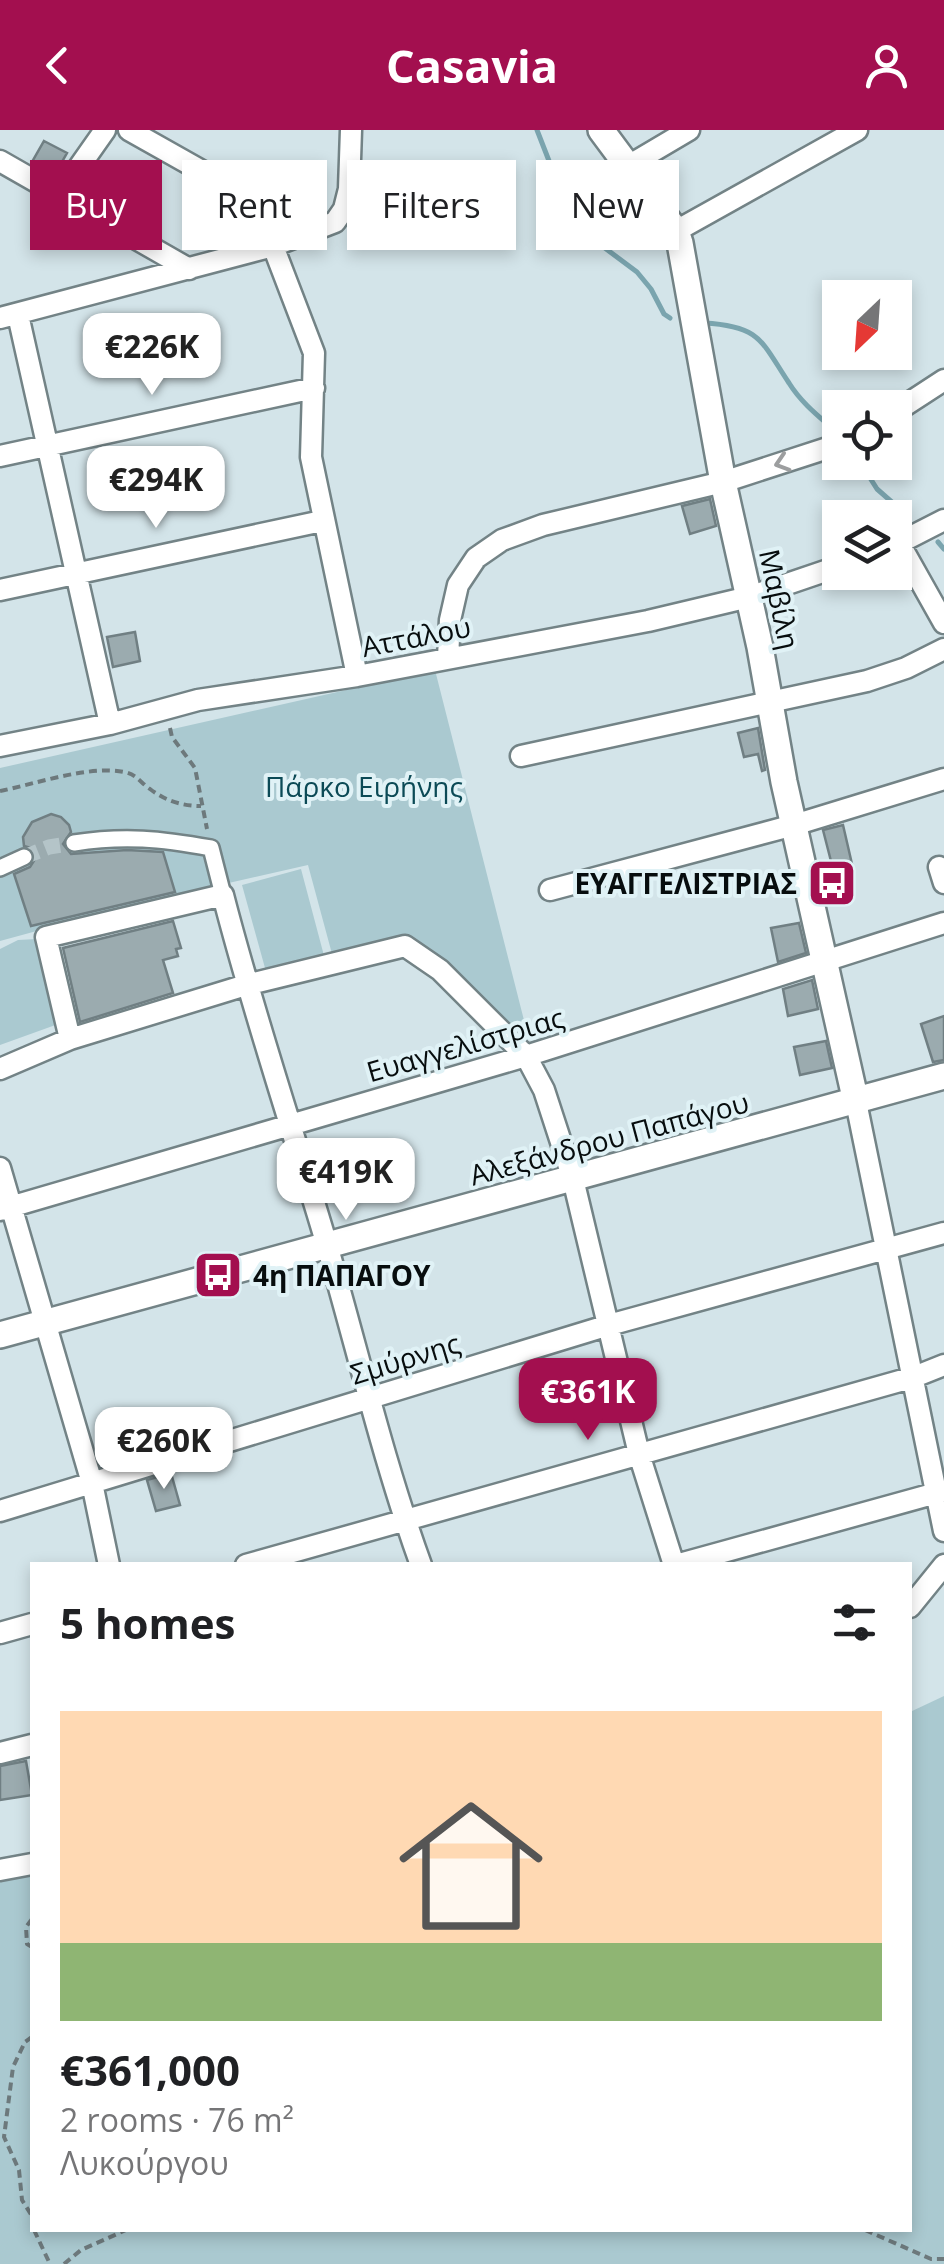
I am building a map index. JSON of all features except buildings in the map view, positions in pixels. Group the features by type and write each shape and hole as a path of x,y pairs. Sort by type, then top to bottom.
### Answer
{"street":[{"path":"83,160 104,130"},
{"path":"129,130 182,160"},
{"path":"327,225 335,222 344,209 349,190 352,130"},
{"name":"Μαβίλη","path":"602,130 624,160"},
{"path":"638,160 690,130"},
{"path":"679,229 857,130"},
{"path":"0,161 30,178"},
{"name":"Μαβίλη","path":"679,242 723,482 856,1102"},
{"path":"156,250 189,269"},
{"path":"110,724 47,446 9,316 258,250"},
{"path":"275,250 314,353 311,457 357,676"},
{"path":"912,401 944,380"},
{"path":"0,456 314,388"},
{"path":"448,657 450,620 458,585 469,567 489,548 514,534 723,482 822,450"},
{"path":"912,536 944,520"},
{"path":"0,590 322,521"},
{"path":"912,569 944,623"},
{"name":"Αττάλου","path":"0,746 236,693 357,676 648,622 749,597 822,572"},
{"path":"520,756 879,678 944,649"},
{"path":"550,890 944,779"},
{"path":"74,843 152,837 211,848 246,986 327,1246 404,1520 420,1562"},
{"path":"0,868 24,857"},
{"path":"70,1039 46,937 223,896"},
{"name":"Ευαγγελίστριας","path":"6,1208 526,1056 944,923"},
{"path":"0,1069 70,1039 246,986 406,946 440,970 526,1056 544,1090 573,1179 639,1454 674,1562"},
{"name":"Αλεξάνδρου Παπάγου","path":"0,1334 944,1076"},
{"path":"856,1102 941,1492 944,1531"},
{"path":"0,1168 6,1208 92,1483 109,1562"},
{"name":"Σμύρνης","path":"0,1511 608,1325 944,1233"},
{"path":"257,1562 914,1377 944,1365"},
{"path":"686,1562 941,1492"},
{"path":"912,1605 944,1565"},
{"path":"0,1633 30,1625"},
{"path":"0,1753 30,1746"},
{"path":"0,1870 30,1864"}],"path":[{"path":"166,708 172,737 195,768 211,848"},
{"path":"0,791 95,771 124,772 136,776 166,800 201,806"},
{"path":"30,1922 26,1927 30,1946"},
{"path":"30,2038 13,2067 4,2137 19,2170 22,2200 30,2213"},
{"path":"35,2232 50,2264"},
{"path":"64,2264 81,2250 122,2232"},
{"path":"870,2232 931,2259 944,2260"}],"green space":[{"name":"Πάρκο Ειρήνης","path":"435,670 528,1036 394,950 335,965 308,865 132,905 0,941 0,768"},
{"path":"301,869 327,967 270,986 242,885"},
{"path":"37,939 61,1023 0,1045 0,949 18,940"},
{"path":"944,1696 944,2264 0,2264 0,1876 30,1870 30,2232 912,2232 912,1711"}],"waterway":[{"path":"537,130 574,225 637,272 670,318"},
{"path":"704,323 737,328 757,338 800,398 822,419"},
{"path":"871,480 890,500"},
{"path":"938,542 944,549"}],"tunnel":[{"path":"24,857 74,843"}],"place":[{"name":"ΕΥΑΓΓΕΛΙΣΤΡΙΑΣ","path":"832,883"},
{"name":"4η ΠΑΠΑΓΟΥ","path":"218,1275"}]}
